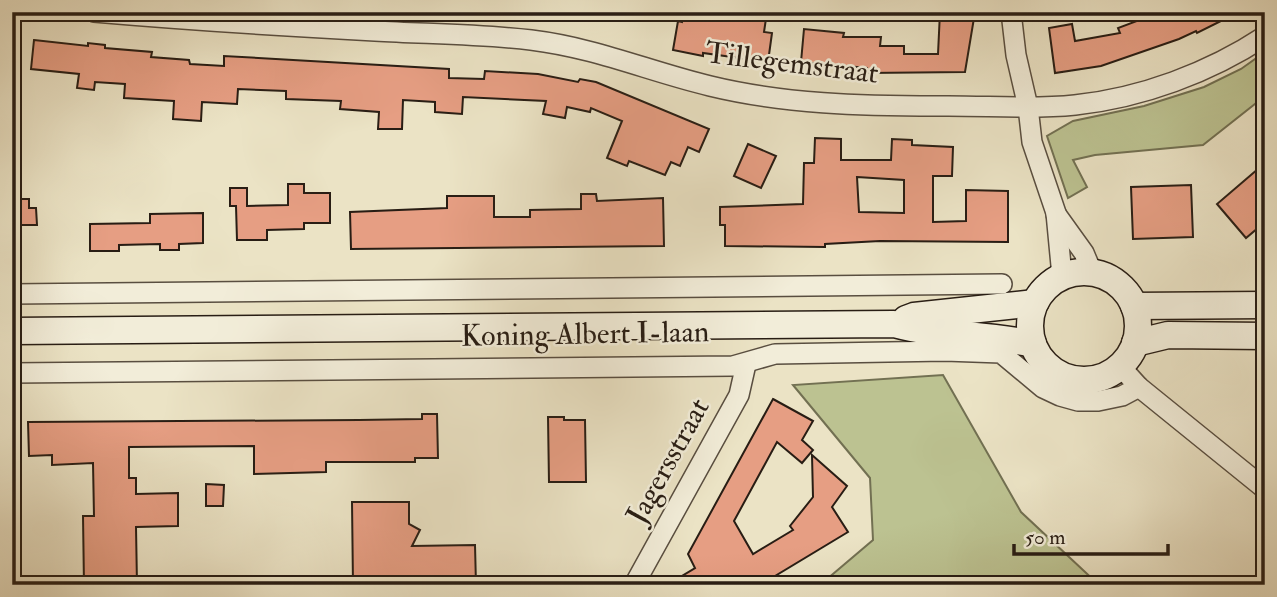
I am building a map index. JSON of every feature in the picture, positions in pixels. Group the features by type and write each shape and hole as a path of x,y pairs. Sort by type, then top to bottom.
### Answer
{"main road":[{"path":"1092,272 1116,282 1126,293 1134,306 1138,331 1130,355 1120,366 1108,374 1079,380 1050,368 1033,344 1030,329 1035,303 1043,290 1062,276 1092,272"},
{"name":"Koning Albert I-laan","path":"12,331 908,323 1035,303"},
{"path":"1134,306 1265,305"},
{"name":"Koning Albert I-laan","path":"908,323 1033,344"},
{"path":"1135,343 1168,335 1265,336"}],"street":[{"name":"Tillegemstraat","path":"94,12 211,22 516,38 601,53 711,87 750,94 859,105 1028,107"},
{"path":"1011,12 1032,142 1056,213 1062,276"},
{"path":"1028,107 1074,105 1139,93 1195,72 1265,36"},
{"path":"1056,213 1084,253 1092,272"},
{"name":"Koning Albert I-laan","path":"12,294 1002,284"},
{"path":"908,323 912,286"},
{"name":"Koning Albert I-laan","path":"12,373 719,366 746,364 775,354 945,351 1000,353 1043,388 1078,401 1098,401 1122,396 1139,387"},
{"name":"Jagersstraat","path":"635,585 739,395 746,364"},
{"path":"1120,366 1139,387 1265,489"}],"green space":[{"path":"1265,52 1265,96 1203,145 1095,155 1073,160 1087,187 1068,198 1047,136 1073,121 1144,106 1204,87 1241,69"},
{"path":"943,375 1021,512 1099,585 820,585 873,540 870,478 793,385"}],"building":[{"path":"683,12 767,12 764,32 772,33 768,62 703,53 703,56 673,50 678,21 682,22"},
{"path":"940,12 975,12 965,72 867,73 867,68 801,62 804,29 844,33 843,37 881,37 880,46 904,46 904,54 938,54"},
{"path":"1134,12 1239,12 1197,33 1196,31 1101,66 1055,73 1049,28 1072,24 1075,41 1120,33 1118,28 1137,21"},
{"path":"34,40 88,46 88,43 105,45 105,48 152,52 151,57 189,60 190,64 224,66 224,56 449,69 449,78 484,79 485,71 538,74 578,82 580,79 596,82 709,129 699,152 688,147 680,166 671,162 665,175 629,161 627,166 607,158 622,121 591,108 590,112 567,107 565,118 543,114 546,101 463,97 462,114 435,112 435,102 403,100 402,129 378,129 379,112 340,109 341,101 286,99 286,91 238,89 237,104 202,102 201,121 173,119 174,101 124,98 125,84 95,82 94,90 77,88 79,74 31,69"},
{"path":"815,138 841,139 841,160 891,160 892,139 912,140 912,145 953,147 952,176 933,176 933,222 966,221 966,190 1008,191 1008,242 880,241 825,244 825,247 725,246 725,225 720,225 720,207 803,204 804,163 814,163","holes":["857,177 904,180 904,213 859,212"]},
{"path":"748,144 776,156 761,188 734,176"},
{"path":"1265,163 1265,222 1246,238 1217,204"},
{"path":"288,184 304,184 304,193 330,193 330,223 304,223 304,229 267,230 267,240 237,240 236,206 230,206 230,188 247,188 247,206 288,205"},
{"path":"1191,185 1193,237 1133,239 1131,187"},
{"path":"581,194 596,194 597,201 663,198 664,246 351,249 350,212 447,208 447,196 494,196 494,217 530,217 530,210 581,209"},
{"path":"12,199 29,199 29,208 36,208 37,225 12,225"},
{"path":"203,213 203,243 179,244 179,250 160,250 160,244 119,245 119,251 90,251 90,224 150,223 150,214"},
{"path":"773,399 813,421 802,440 813,450 802,463 777,442 734,521 753,554 793,530 790,526 813,497 812,455 847,486 832,507 848,532 760,585 667,585 695,568 688,554"},
{"path":"422,414 437,414 438,458 415,458 415,462 326,462 326,472 254,474 254,446 129,447 129,478 136,478 136,494 178,493 178,526 136,527 137,585 84,585 83,516 94,516 93,463 52,465 52,455 29,456 28,422 422,419"},
{"path":"548,417 585,420 586,482 549,482"},
{"path":"206,484 224,485 223,506 206,506"},
{"path":"352,502 409,502 409,524 420,530 412,546 475,545 476,585 353,585"}]}
